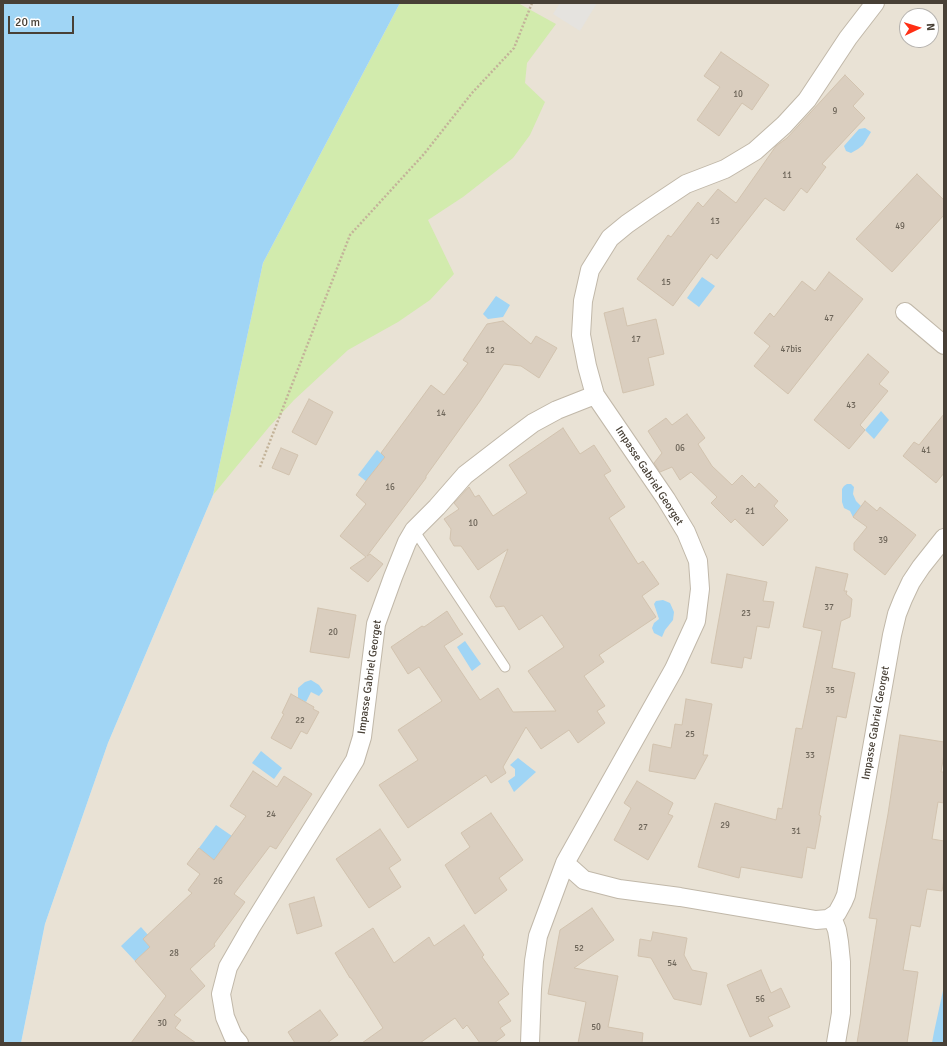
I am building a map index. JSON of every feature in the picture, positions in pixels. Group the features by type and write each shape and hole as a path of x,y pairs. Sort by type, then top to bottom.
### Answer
{"street":[{"name":"Impasse Gabriel Georget","path":"530,1043 534,961 538,936 565,863 674,669 696,621 700,589 698,561 686,532 666,499 595,394 580,335 583,301 590,270 610,238 627,224 686,184 725,169 755,151 784,125 807,100 848,38 875,3"},
{"path":"905,312 944,344"},
{"name":"Impasse Gabriel Georget","path":"239,1043 233,1036 225,1017 221,994 228,967 354,760 362,737 376,624 407,542 414,530 437,507 465,475 512,438 533,423 557,410 595,394"},
{"name":"Impasse Gabriel Georget","path":"832,917 837,914 846,895 897,614 911,582 944,538"},
{"path":"565,863 584,880 619,889 680,897 816,920 823,920 832,917 839,942 842,968 841,1013 836,1043"}],"lane":[{"path":"414,530 505,667"}],"path":[{"path":"260,467 350,235 424,154 472,93 514,48 532,3"}],"shaded area":[{"path":"400,3 944,3 944,987 933,1043 21,1043 45,924 108,743 213,495 263,263"},
{"path":"560,3 597,3 580,31 553,14"}],"green space":[{"path":"400,3 518,3 556,24 527,63 525,83 545,102 530,135 513,158 463,197 428,220 454,274 430,300 398,322 348,350 294,400 269,427 213,495 263,263"}],"water":[{"path":"3,3 400,3 263,263 213,495 108,743 45,924 21,1043 3,1043"},
{"path":"865,128 871,132 863,145 851,153 846,151 844,146 859,129"},
{"path":"702,277 715,286 699,307 687,298"},
{"path":"496,296 510,305 503,317 488,319 483,314"},
{"path":"881,411 889,420 874,439 865,430"},
{"path":"377,450 385,457 366,481 358,475"},
{"path":"847,484 851,484 854,487 853,494 856,501 861,506 853,517 850,511 844,508 842,502 842,489"},
{"path":"663,600 670,603 674,612 673,620 665,630 662,637 654,633 652,628 654,623 659,619 654,604 656,601"},
{"path":"465,641 481,664 472,671 457,647"},
{"path":"311,680 319,685 323,691 319,696 311,692 306,702 298,698 298,688 305,682"},
{"path":"261,751 282,768 274,779 252,763"},
{"path":"518,758 536,772 514,792 508,781 515,776 515,769 510,765"},
{"path":"216,825 232,836 214,860 199,848"},
{"path":"141,927 148,935 143,939 150,947 135,961 121,946"},
{"path":"944,986 944,1043 932,1043 934,1032"}],"building":[{"path":"721,52 769,85 752,110 742,103 719,136 697,120 720,87 704,76"},
{"path":"845,75 864,94 853,106 865,118 822,164 826,167 807,193 801,188 784,211 765,198 717,259 711,254 673,306 637,279 668,235 671,237 698,202 703,207 718,189 736,203 776,146 787,138"},
{"path":"917,174 944,200 944,215 892,272 856,239"},
{"path":"829,272 863,299 788,394 754,366 770,346 754,333 770,313 774,317 802,281 815,291"},
{"path":"623,308 627,326 656,319 664,354 648,358 654,385 623,393 604,313"},
{"path":"503,321 531,344 536,336 557,348 539,378 521,366 504,364 426,478 367,556 370,554 383,564 368,582 350,568 366,557 340,536 366,504 356,495 385,457 381,453 431,385 444,395 468,363 463,360 487,324"},
{"path":"868,354 889,372 879,384 888,391 860,425 865,430 849,449 814,420"},
{"path":"309,399 333,412 316,445 292,432"},
{"path":"687,414 705,438 698,444 712,466 732,485 742,475 755,488 759,483 778,501 774,506 788,520 763,546 735,519 731,523 711,503 717,497 691,472 680,480 672,467 660,472 654,463 662,453 648,431 666,418 672,425"},
{"path":"944,414 944,473 936,483 903,456 914,442 919,445"},
{"path":"563,428 580,454 594,445 611,471 604,475 625,507 609,518 638,564 643,561 659,584 642,596 656,617 599,655 604,662 584,676 605,706 597,711 605,723 578,743 569,730 541,749 526,727 503,767 506,773 491,783 486,775 408,828 379,785 418,760 398,730 442,701 419,667 408,674 391,647 447,611 463,634 444,646 480,700 498,688 513,712 556,711 528,671 564,647 542,615 519,630 504,606 496,607 490,597 508,549 478,570 461,546 454,546 450,539 451,529 444,519 459,509 454,503 469,487 475,497 479,495 493,516 527,493 509,465"},
{"path":"281,448 298,455 289,475 272,468"},
{"path":"865,501 877,511 880,507 916,535 885,575 854,550 854,543 867,527 853,517"},
{"path":"816,567 848,574 844,591 847,591 846,594 852,599 850,617 841,621 832,668 855,673 846,718 837,716 819,815 821,816 815,849 807,847 802,878 741,867 739,878 698,867 715,803 776,820 778,808 782,809 796,728 802,729 822,631 803,627"},
{"path":"727,574 767,582 763,601 774,602 769,628 757,626 751,659 744,657 742,668 711,663"},
{"path":"318,608 356,615 349,658 310,652"},
{"path":"291,694 314,707 313,709 319,712 307,734 301,731 291,749 271,738 284,714 282,713"},
{"path":"686,699 712,704 703,755 708,755 695,779 649,771 653,744 671,748 675,724 682,725"},
{"path":"900,735 944,742 941,772 944,772 944,803 938,802 932,839 944,841 944,879 942,891 927,889 920,927 911,925 903,970 918,972 907,1043 857,1043 877,919 869,918 888,814"},
{"path":"253,771 277,787 284,776 312,794 276,849 270,846 234,894 245,902 214,944 215,946 190,969 205,986 174,1015 181,1020 175,1028 196,1043 131,1043 166,996 135,961 150,947 143,939 192,893 188,890 200,874 187,864 199,848 214,860 246,816 230,806"},
{"path":"637,781 673,803 668,814 673,816 648,860 614,840 631,808 624,803"},
{"path":"491,813 523,860 499,878 507,890 475,914 445,865 470,847 461,833"},
{"path":"380,829 401,860 389,868 401,887 369,908 336,859"},
{"path":"314,897 322,926 297,934 289,904"},
{"path":"592,908 614,940 574,968 618,976 608,1027 643,1033 642,1043 578,1043 586,1002 548,994 560,930"},
{"path":"464,925 484,955 482,957 509,994 498,1002 511,1021 500,1028 505,1035 494,1043 480,1043 467,1025 463,1029 455,1018 420,1043 362,1043 383,1028 335,953 373,928 394,963 429,937 434,946"},
{"path":"653,932 687,938 684,955 692,970 707,973 701,1005 674,999 651,958 638,956 640,939 651,941"},
{"path":"761,970 771,993 781,988 790,1007 768,1017 773,1026 750,1037 727,985"},
{"path":"320,1010 338,1035 327,1043 295,1043 288,1032"}]}
